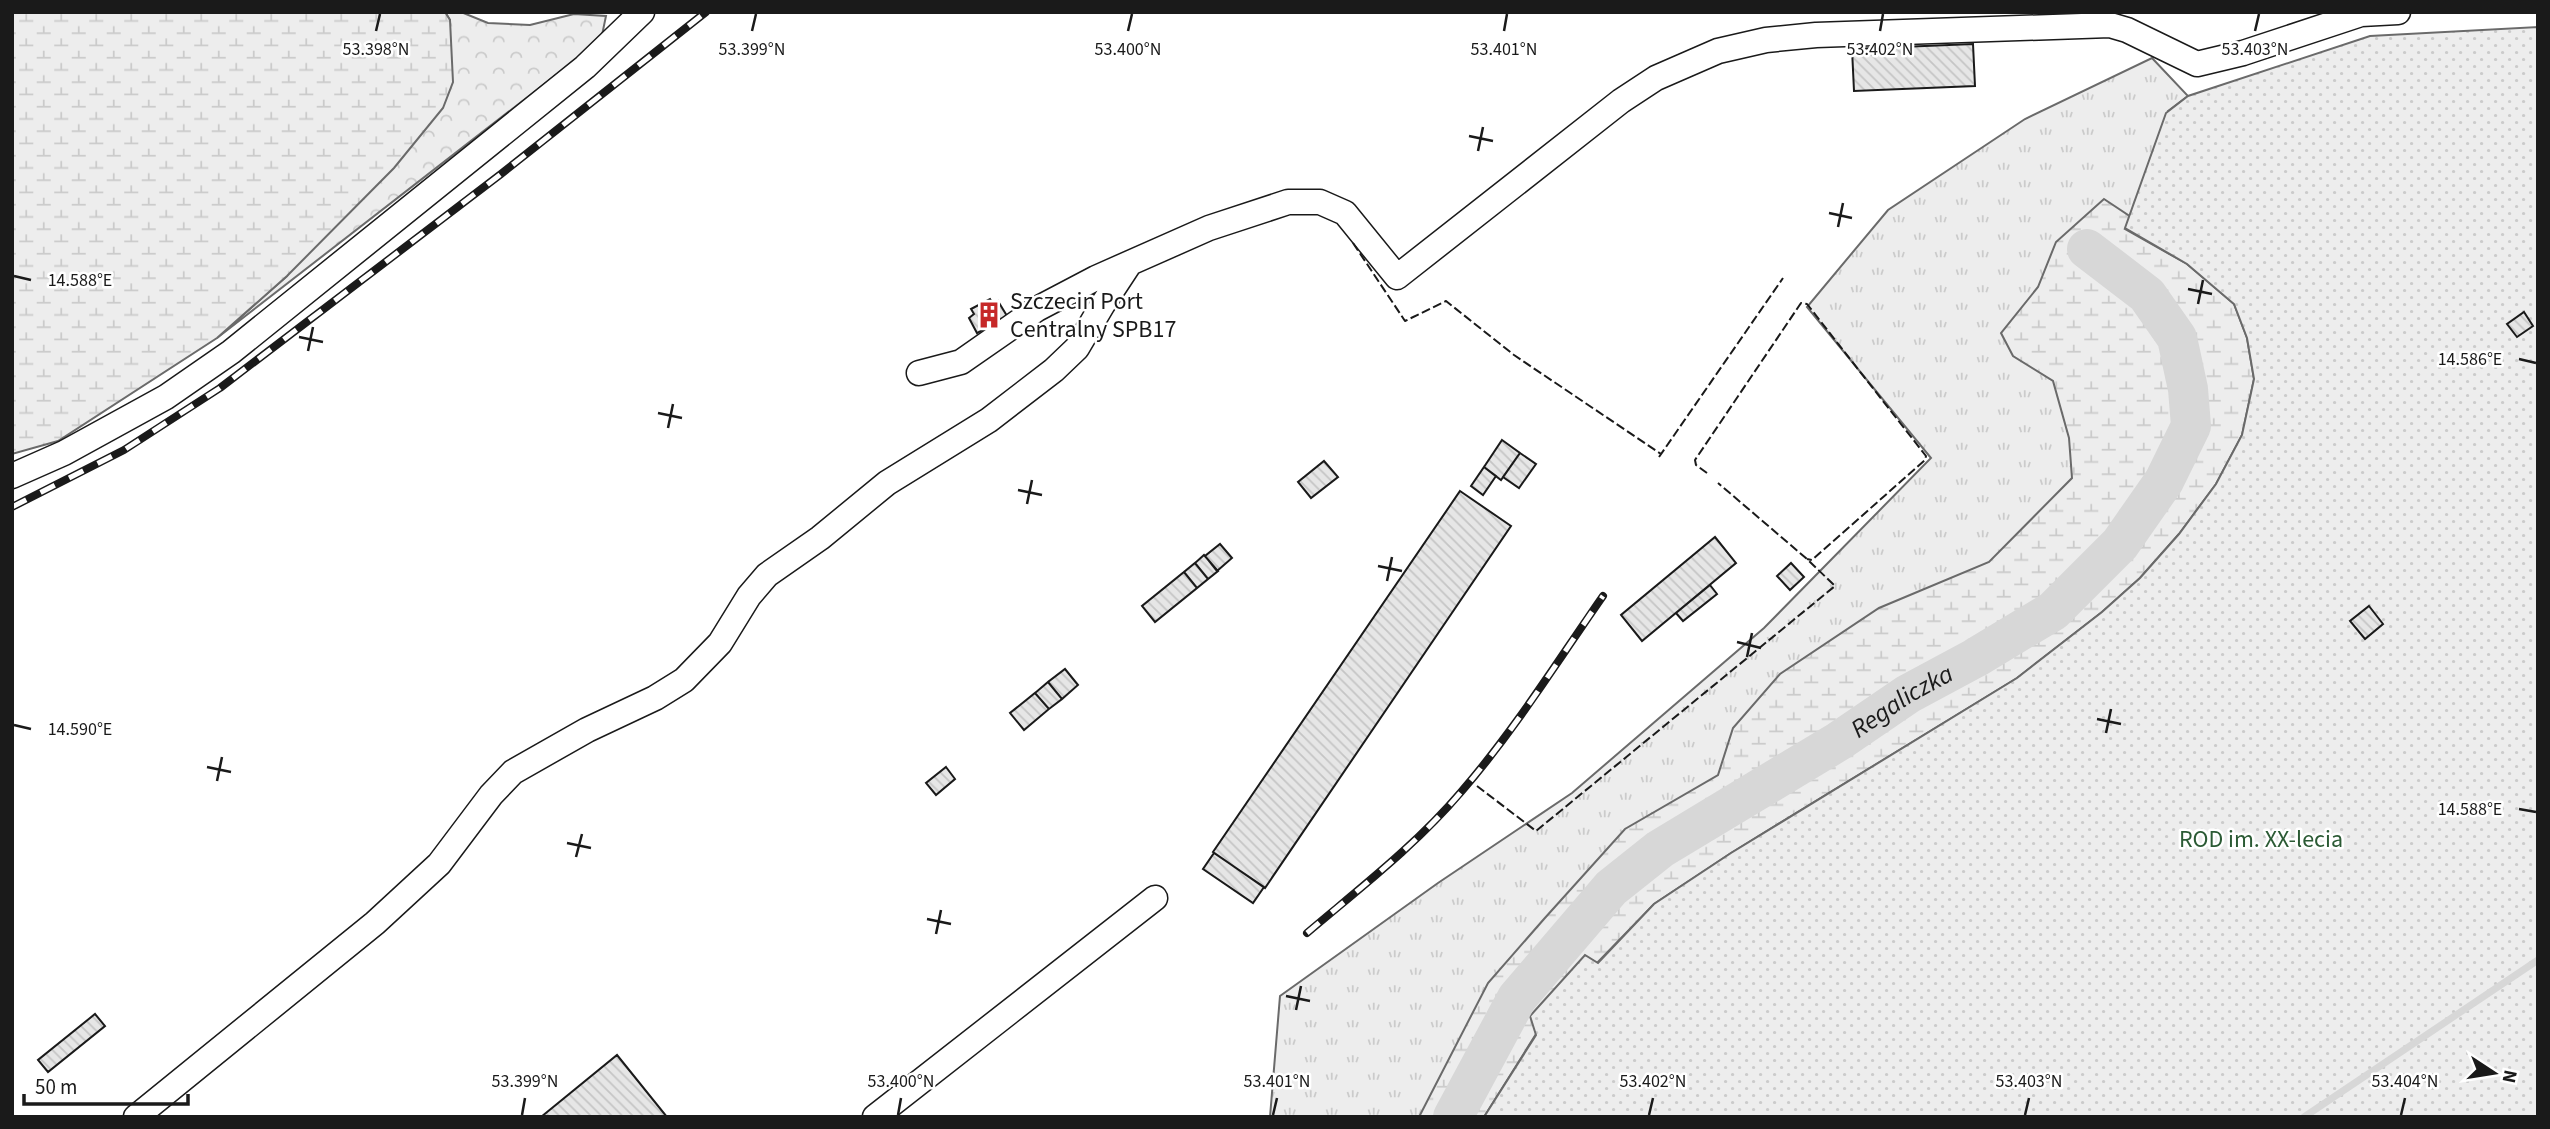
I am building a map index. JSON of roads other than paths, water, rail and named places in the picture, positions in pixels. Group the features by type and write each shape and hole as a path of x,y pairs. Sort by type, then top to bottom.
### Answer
{"lane":[{"path":"12,476 64,453 166,397 213,365 585,67 642,12"},
{"path":"919,373 961,362 1037,309 1130,263 1209,228 1288,202 1329,204 1345,213 1397,277 1630,94 1694,60 1741,44 1816,35 2110,25 2127,30 2197,64 2243,53 2361,14 2398,12"},
{"path":"135,1117 375,923 451,850 491,795 513,772 684,680 720,643 740,609 766,575 820,538 887,483 989,421 1054,370 1077,348 1130,263"},
{"path":"875,1117 1155,898"}],"waterway":[{"name":"Regaliczka","path":"1453,1117 1517,998 1611,888 1660,849 1839,741 1908,694 2053,611 2120,544 2164,481 2191,426 2188,389 2177,338 2147,295 2087,249"},
{"path":"2304,1117 2538,960"}],"railway":[{"path":"12,507 124,450 220,388 501,174 706,12"},
{"path":"1307,933 1406,848 1461,792 1517,721 1603,596"}],"place":[{"name":"Szczecin Port Centralny SPB17","path":"989,315"}],"park label":[{"name":"ROD im. XX-lecia","path":"2261,839"}]}
